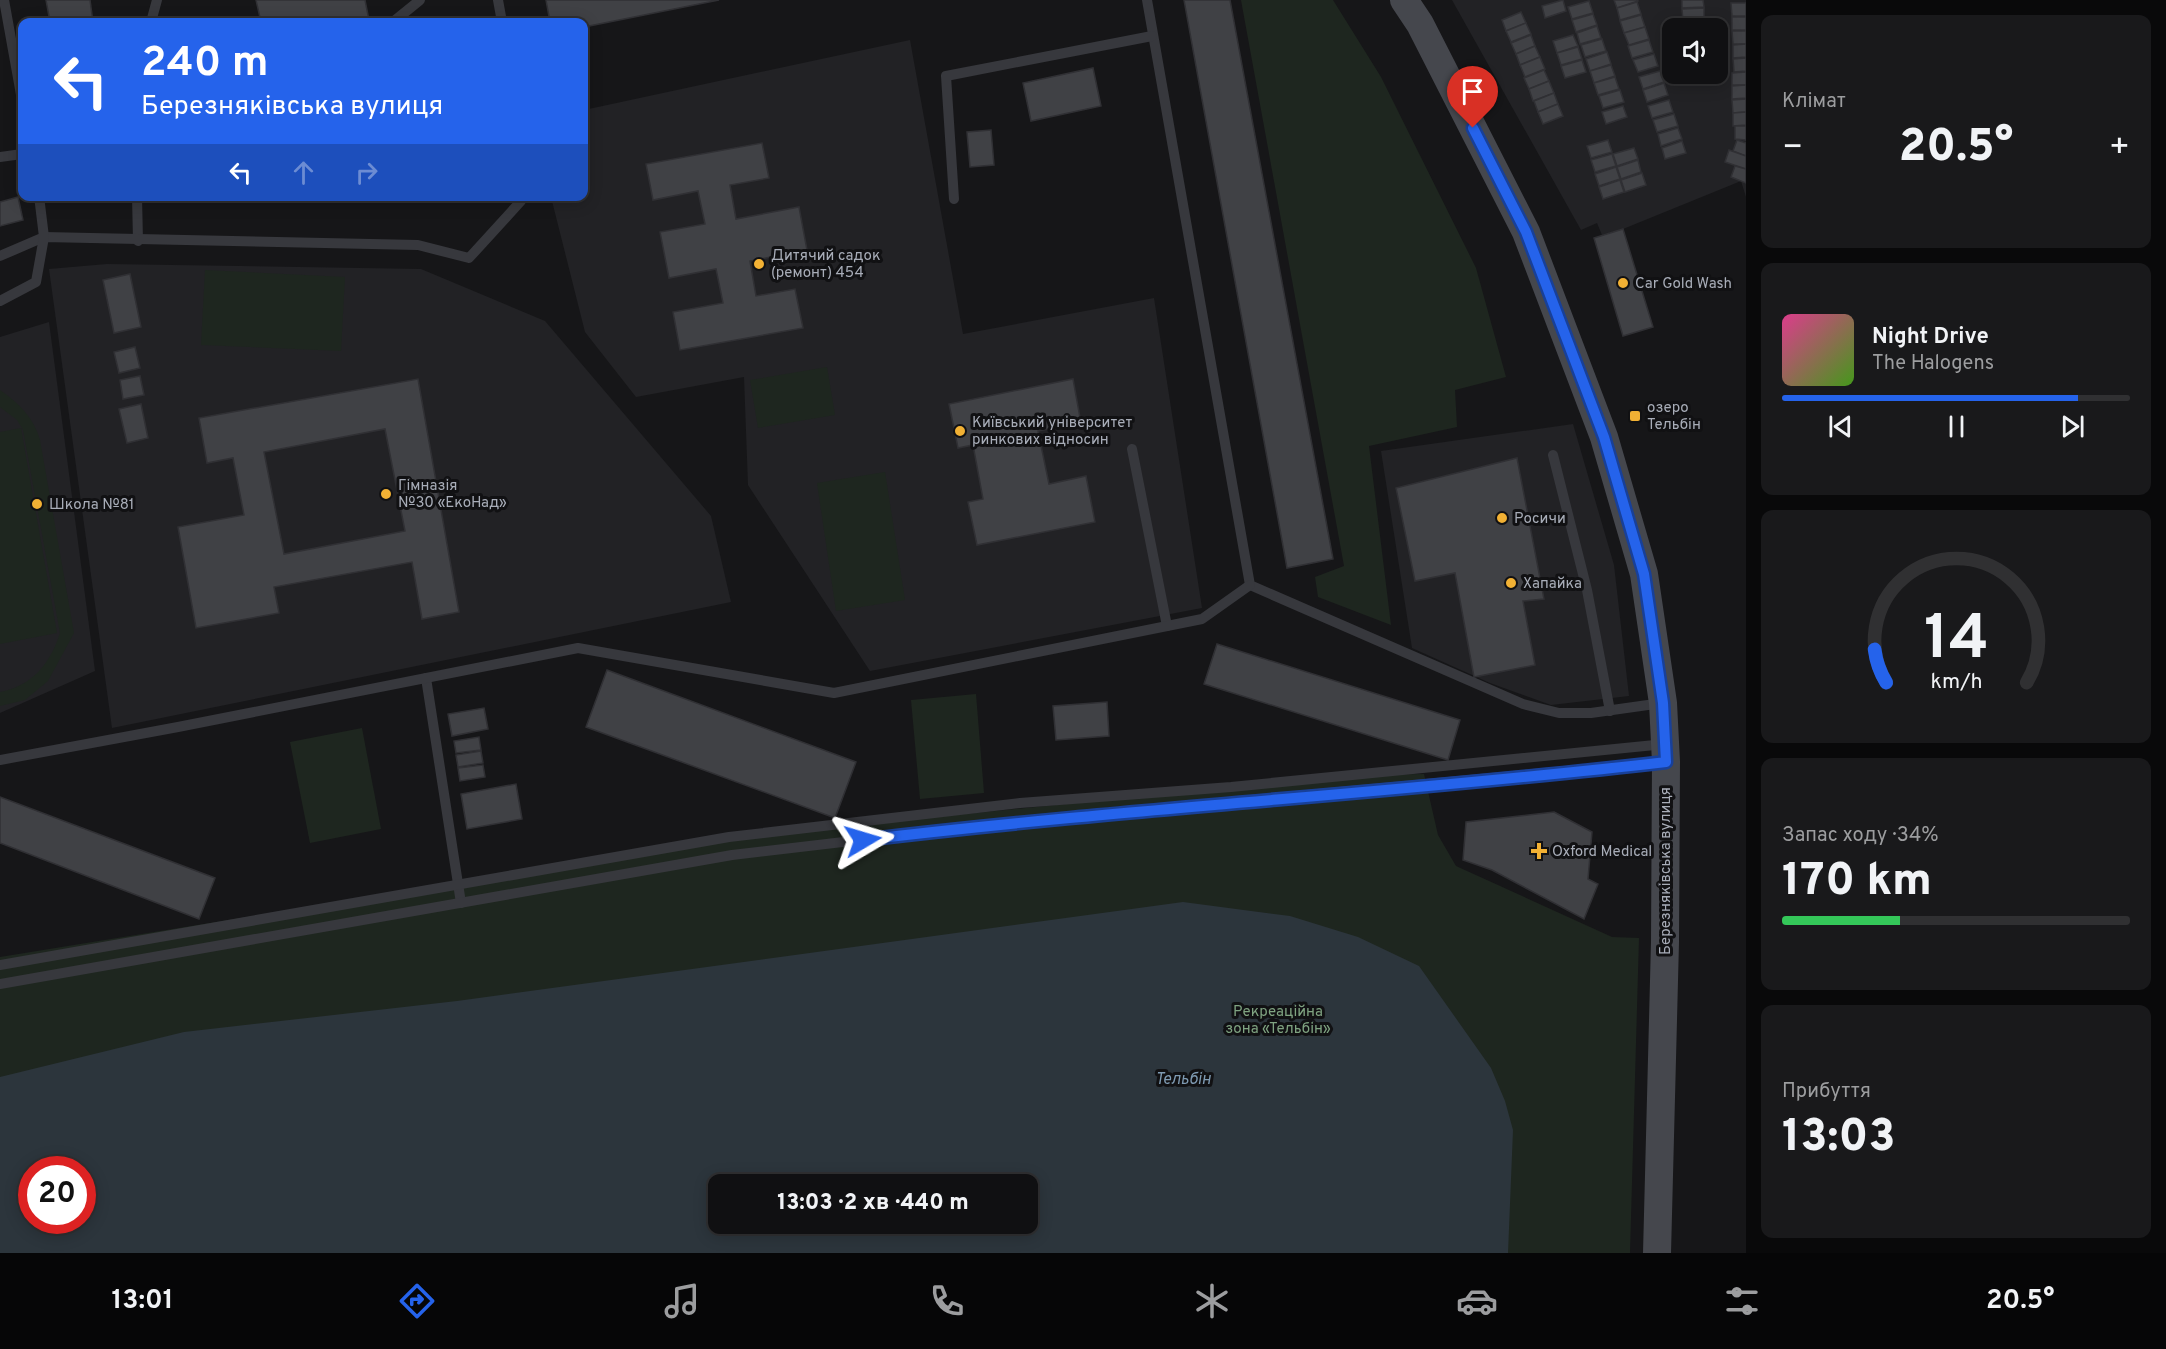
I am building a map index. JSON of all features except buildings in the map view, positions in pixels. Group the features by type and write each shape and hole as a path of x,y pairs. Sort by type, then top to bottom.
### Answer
{"street":[{"name":"Березняківська вулиця","path":"1404,0 1420,24 1526,232 1604,437 1644,574 1663,703 1665,753 1665,942 1657,1253"}],"lane":[{"path":"4,0 18,78"},
{"path":"152,18 157,0"},
{"path":"398,18 420,0"},
{"path":"498,0 501,18"},
{"path":"1147,0 1250,585"},
{"path":"954,198 946,76 1152,36"},
{"path":"0,157 18,155"},
{"path":"0,301 36,282 44,237 40,201"},
{"path":"137,201 138,241"},
{"path":"0,256 44,237 138,241 418,245 469,258 521,201"},
{"path":"1132,449 1167,626"},
{"path":"1552,455 1587,590 1610,711"},
{"path":"0,760 578,648 834,693 1203,619 1250,585"},
{"path":"1250,585 1523,704 1559,713 1610,711 1663,703"},
{"path":"426,678 461,903"},
{"path":"0,965 729,837 1020,803 1665,753"},
{"path":"0,984 732,855 1022,821 1303,798 1665,753"}],"shaded area":[{"path":"1452,0 1746,0 1746,197 1741,181 1623,229 1602,235 1597,223 1581,230"},
{"path":"910,40 963,334 1154,298 1202,608 870,671 748,485 744,377 636,397 585,332 552,201 588,201 588,109"},
{"name":"Гімназія №30 «ЕкоНад»","path":"107,264 421,269 545,321 711,516 731,602 112,728 49,269"},
{"name":"Школа №81","path":"49,322 95,671 0,713 0,337"},
{"path":"1573,424 1614,565 1629,696 1551,705 1490,683 1412,648 1381,451"}],"green space":[{"path":"1241,0 1333,0 1381,77 1476,268 1506,377 1455,390 1457,427 1369,446 1391,625 1318,597 1315,577 1344,566"},
{"path":"205,270 345,277 341,351 201,345"},
{"path":"827,367 835,415 758,428 750,380"},
{"path":"0,390 25,412 40,440 74,633 48,681 25,700 0,706 0,692 21,685 38,672 51,654 60,633 23,430 17,420 0,407"},
{"path":"21,428 57,633 0,644 0,432"},
{"path":"885,472 905,600 836,611 817,483"},
{"path":"976,694 984,793 920,799 911,700"},
{"path":"362,728 381,829 310,843 290,742"},
{"name":"Тельбін","path":"1424,774 1438,835 1456,866 1612,937 1639,938 1630,1253 0,1253 0,957 745,836 1356,775"}],"water":[{"name":"Тельбін","path":"1183,902 1290,916 1358,937 1419,966 1491,1068 1505,1101 1513,1130 1508,1253 0,1253 0,1077 184,1032 457,1001"}],"place":[{"name":"Дитячий садок (ремонт) 454","path":"759,264"},
{"name":"Car Gold Wash","path":"1623,283"},
{"name":"озеро Тельбін","path":"1635,416"},
{"name":"Київський університет ринкових відносин","path":"960,431"},
{"name":"Гімназія №30 «ЕкоНад»","path":"386,494"},
{"name":"Школа №81","path":"37,504"},
{"name":"Росичи","path":"1502,518"},
{"name":"Хапайка","path":"1511,583"},
{"name":"Oxford Medical","path":"1539,851"}],"route":[{"path":"863,840 1022,821 1303,798 1666,762 1663,703 1644,574 1604,437 1526,232 1473,128"}],"park label":[{"name":"Рекреаційна зона «Тельбін»","path":"1278,1020"}]}
